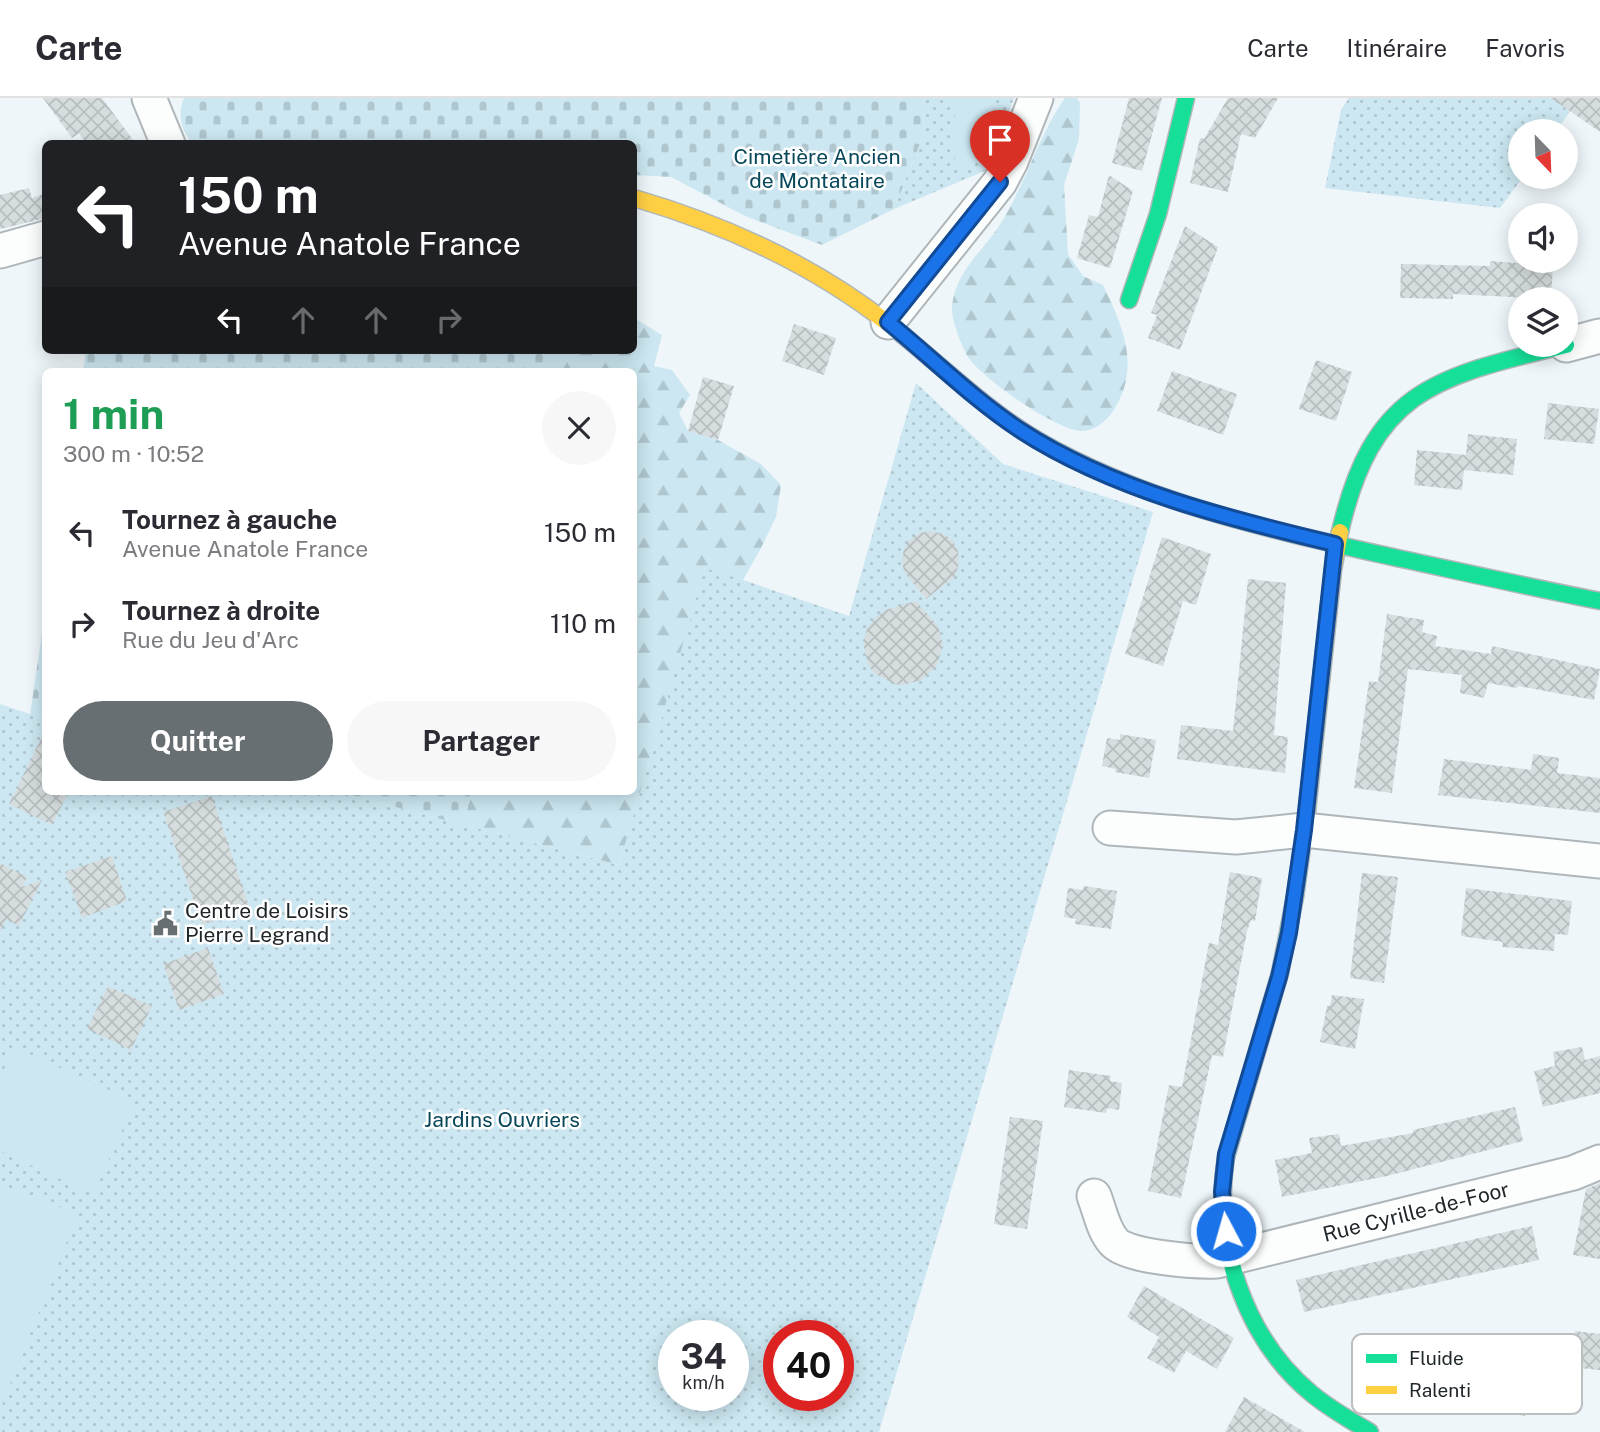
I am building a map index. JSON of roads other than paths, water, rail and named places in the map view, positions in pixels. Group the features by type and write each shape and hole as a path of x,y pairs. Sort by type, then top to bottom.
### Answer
{"street":[{"path":"149,98 165,140"},
{"path":"888,322 1000,182 1012,161 1036,98"},
{"path":"1129,300 1158,214 1186,98"},
{"path":"637,199 679,211 771,251 817,275 888,322 1026,434 1075,460 1189,505 1335,544 1600,601"},
{"path":"0,251 42,239"},
{"path":"1578,342 1600,336"},
{"path":"1370,1432 1317,1400 1281,1365 1253,1324 1231,1259 1224,1222 1222,1192 1226,1154 1279,977 1289,933 1304,830 1335,544 1350,489 1366,454 1388,422 1410,400 1455,375 1522,357"},
{"path":"1110,828 1236,837 1304,830 1600,861"},
{"name":"Rue Cyrille-de-Foor","path":"1094,1196 1107,1233 1117,1246 1126,1251 1201,1261 1231,1259 1573,1173 1600,1162"}],"place":[{"name":"Centre de Loisirs Pierre Legrand","path":"165,923"}],"park label":[{"name":"Cimetière Ancien de Montataire","path":"817,169"},
{"name":"Jardins Ouvriers","path":"502,1120"}]}
